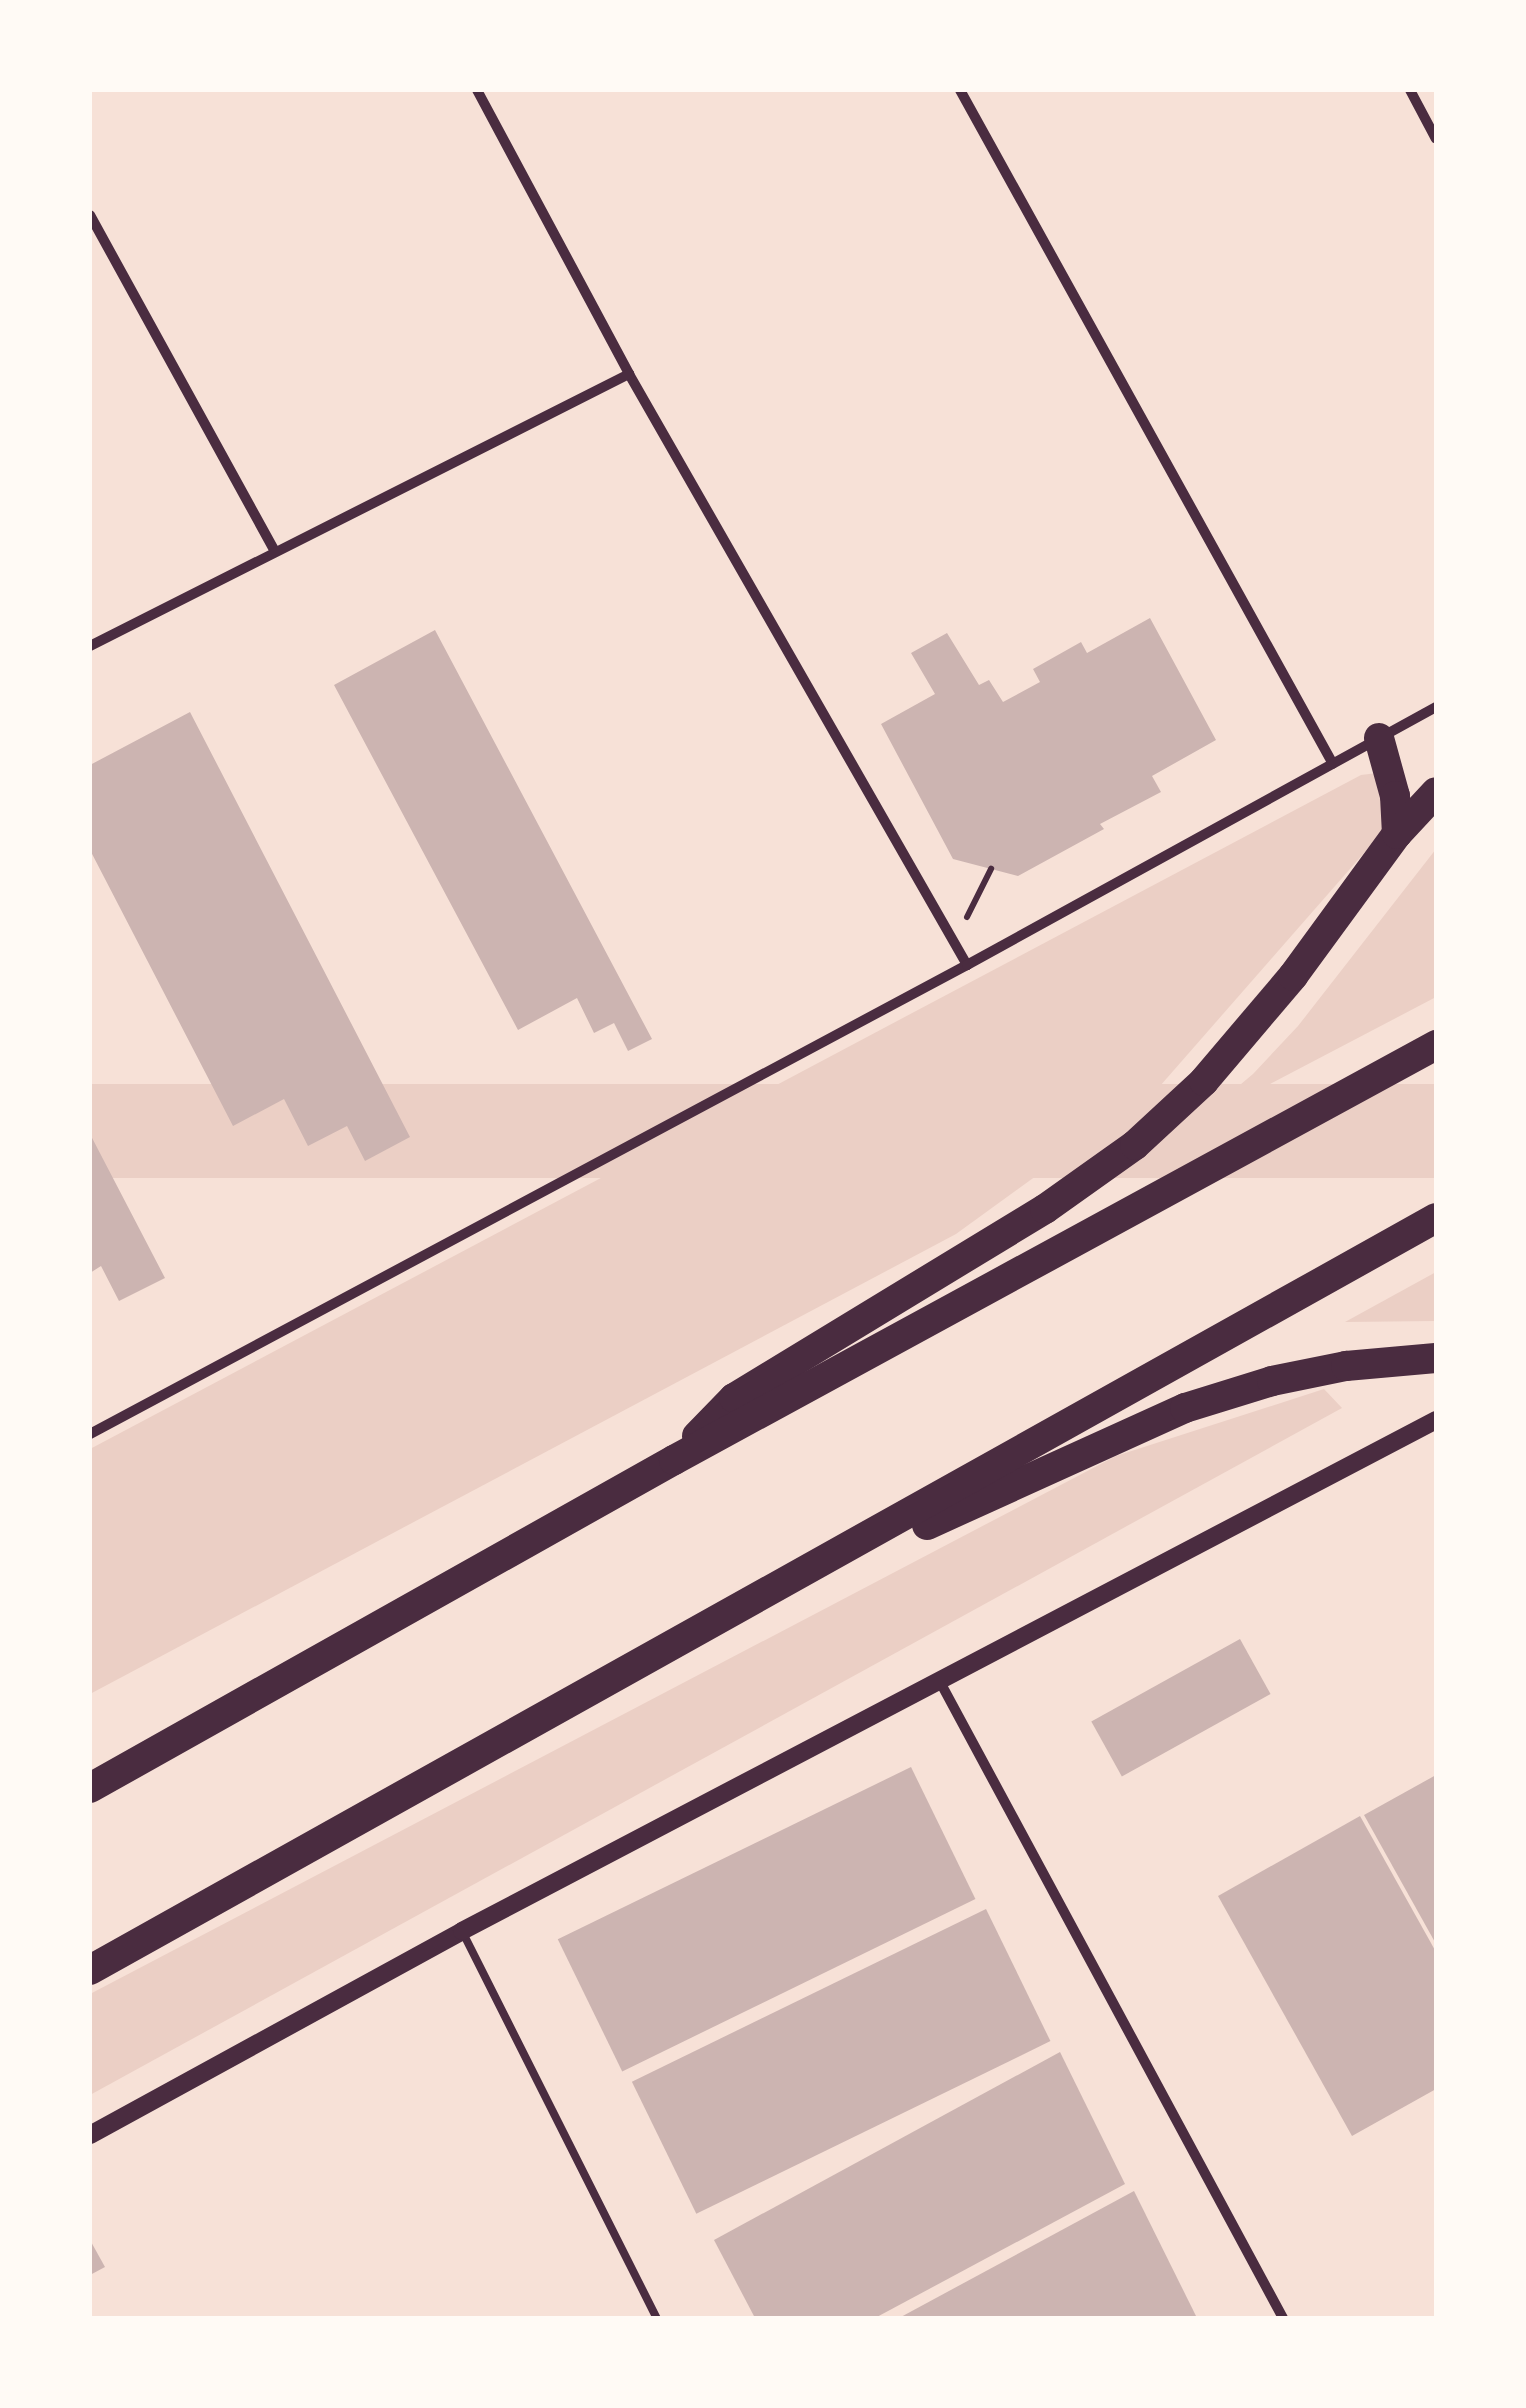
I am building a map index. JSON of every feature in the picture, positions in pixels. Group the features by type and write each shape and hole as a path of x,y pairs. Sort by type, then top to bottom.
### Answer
{"highway":[{"path":"1378,738 1395,796 1398,834"},
{"path":"674,1460 734,1398 1045,1209 1135,1145 1204,1081 1280,991 1398,834 1436,792"},
{"path":"90,1788 674,1460 1436,1045"},
{"path":"90,1973 1436,1218"},
{"path":"746,1606 1185,1408 1272,1382 1346,1366 1436,1358"},
{"path":"90,1780 191,1734"}],"street":[{"path":"477,90 628,374 966,964"},
{"path":"960,90 1333,764"},
{"path":"1410,90 1436,139"},
{"path":"90,215 274,550"},
{"path":"90,646 628,374"},
{"path":"90,1434 1436,707"},
{"path":"90,2135 462,1931 1436,1420"},
{"path":"939,1680 1283,2318"}],"lane":[{"path":"462,1931 657,2318"}],"path":[{"path":"954,944 991,869"}],"shaded area":[{"path":"1377,773 1385,829 1160,1086 956,1234 90,1694 90,1449 1361,775"},
{"path":"1436,849 1436,997 1192,1125 1253,1074 1298,1026"},
{"path":"90,1084 1436,1084 1436,1178 90,1178"},
{"path":"1436,1272 1436,1321 1345,1322"},
{"path":"1324,1389 1342,1408 90,2095 90,1994 1116,1456"}],"building":[{"path":"1150,618 1216,740 1152,776 1161,792 1100,824 1104,829 1018,876 953,859 881,724 935,694 911,653 947,633 979,685 989,680 1003,702 1040,682 1033,669 1081,642 1087,653"},
{"path":"435,630 652,1039 628,1051 614,1023 594,1033 577,998 518,1030 334,685"},
{"path":"190,712 410,1137 365,1161 347,1126 308,1146 284,1099 233,1126 90,850 90,765"},
{"path":"90,1134 165,1278 119,1301 101,1266 90,1273"},
{"path":"1240,1639 1271,1694 1122,1777 1091,1721"},
{"path":"911,1767 975,1899 622,2071 558,1939"},
{"path":"1436,1775 1436,1944 1364,1815"},
{"path":"1360,1816 1436,1952 1436,2089 1352,2136 1218,1896"},
{"path":"986,1909 1050,2041 696,2214 632,2082"},
{"path":"1060,2052 1125,2184 875,2318 755,2318 714,2240"},
{"path":"1134,2191 1197,2318 899,2318"},
{"path":"90,2240 105,2267 90,2275"}]}
